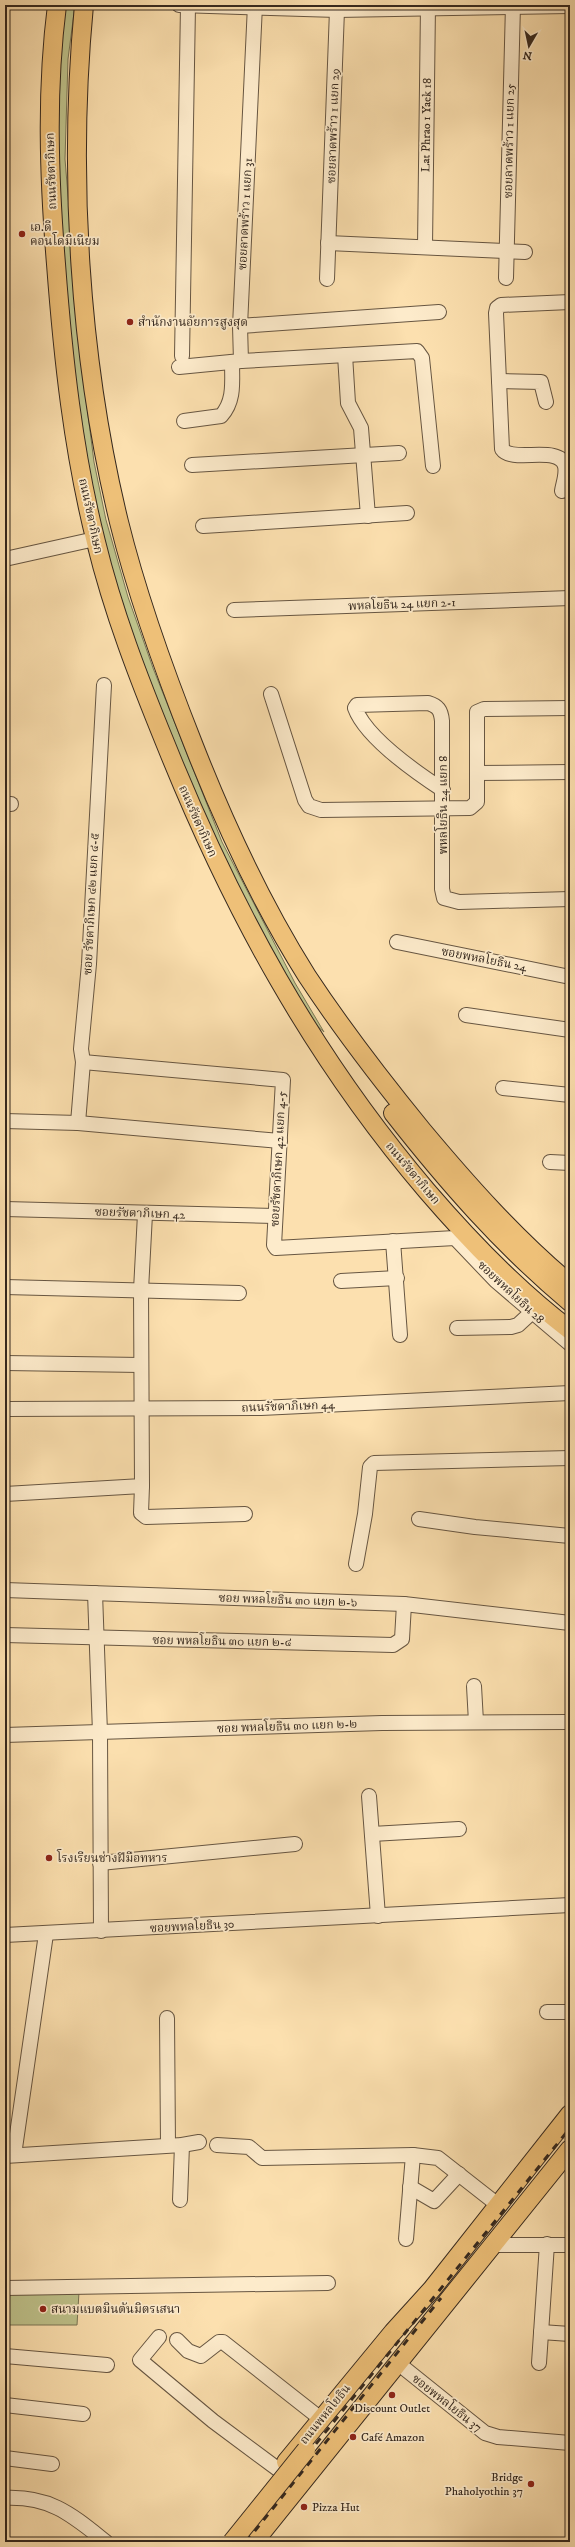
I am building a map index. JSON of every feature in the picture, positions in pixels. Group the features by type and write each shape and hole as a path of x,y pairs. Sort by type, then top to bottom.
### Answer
{"main road":[{"name":"ถนนรัชดาภิเษก","path":"57,5 50,95 50,162 54,241 68,393 95,539 126,642 185,792 237,906 284,992 322,1054 363,1111 459,1235 570,1330"},
{"name":"ถนนรัชดาภิเษก","path":"84,5 77,113 80,249 95,391 107,464 120,523 144,609 184,722 217,804 257,887 326,1013 367,1078 418,1146 446,1180 504,1242 570,1302"},
{"name":"ถนนรัชดาภิเษก","path":"307,976 376,1073 461,1177 522,1242 570,1284"},
{"name":"ถนนรัชดาภิเษก","path":"284,992 360,1092 444,1194 502,1255 570,1316"},
{"name":"ถนนพหลโยธิน","path":"254,2539 310,2453 403,2330 432,2289 570,2114"},
{"name":"ถนนพหลโยธิน","path":"254,2539 399,2364 446,2302 570,2148"},
{"name":"ถนนพหลโยธิน","path":"222,2542 279,2470 402,2321 432,2289"},
{"name":"ถนนพหลโยธิน","path":"232,2542 420,2326 446,2302"},
{"path":"241,2517 247,2530 252,2532 254,2539"}],"street":[{"path":"433,466 420,354 413,351 237,361 181,362 183,6 337,10 428,7 570,6"},
{"name":"ซอยลาดพร้าว 1 แยก 25","path":"506,278 513,6"},
{"name":"ซอยลาดพร้าว 1 แยก 31","path":"184,421 221,416 229,408 232,393 240,326 255,7"},
{"name":"Lat Phrao 1 Yaek 18","path":"425,246 428,7"},
{"name":"ซอยลาดพร้าว 1 แยก 29","path":"327,280 337,10"},
{"path":"328,242 525,252"},
{"path":"562,491 565,469 564,464 557,457 509,454 502,449 497,308 501,305 570,302"},
{"path":"240,326 439,312"},
{"path":"345,354 348,403 361,428 368,516"},
{"path":"499,381 541,382 546,402"},
{"path":"192,465 398,453"},
{"path":"203,526 407,513"},
{"path":"5,559 95,539"},
{"name":"พหลโยธิน 24 แยก 2-1","path":"234,610 570,598"},
{"name":"ซอย รัชดาภิเษก ๔๒ แยก ๔-๕","path":"78,1123 83,1062 81,1049 89,964 104,685"},
{"path":"271,694 305,800 309,806 321,810 470,808 475,805 478,712 484,709 570,708"},
{"name":"พหลโยธิน 24 แยก 8","path":"443,790 418,774 374,736 359,720 355,708 357,705 428,703 436,706 441,711 443,790 442,889 444,898 459,902 570,899"},
{"path":"477,773 570,772"},
{"name":"ซอยพหลโยธิน 24","path":"397,942 570,977"},
{"path":"466,1015 570,1030"},
{"name":"ซอยรัชดาภิเษก 42 แยก 4-5","path":"83,1062 283,1080 275,1216 274,1245 276,1248 393,1241 459,1235"},
{"path":"503,1088 570,1096"},
{"path":"5,1120 78,1123 280,1141"},
{"path":"550,1162 570,1163"},
{"name":"ซอยรัชดาภิเษก 42","path":"5,1209 145,1214 275,1216"},
{"path":"145,1214 141,1290 141,1513 146,1517 245,1514"},
{"name":"ซอยพหลโยธิน 28","path":"459,1235 531,1313 570,1344"},
{"path":"393,1241 398,1278 400,1335"},
{"path":"341,1281 398,1278"},
{"path":"5,1286 239,1293"},
{"path":"457,1328 511,1327 518,1325 531,1313"},
{"path":"5,1363 141,1365"},
{"name":"ถนนรัชดาภิเษก 44","path":"5,1409 261,1408 570,1393"},
{"path":"356,1564 365,1514 370,1467 374,1463 570,1458"},
{"path":"5,1494 142,1486"},
{"path":"419,1519 475,1528 570,1536"},
{"name":"ซอย พหลโยธิน ๓๐ แยก ๒-๖","path":"5,1590 404,1604 570,1623"},
{"path":"95,1593 100,1733 101,1931"},
{"name":"ซอย พหลโยธิน ๓๐ แยก ๒-๔","path":"5,1636 393,1645 402,1639 404,1604"},
{"path":"474,1686 476,1722"},
{"name":"ซอย พหลโยธิน ๓๐ แยก ๒-๒","path":"5,1735 476,1722 570,1722"},
{"path":"370,1796 378,1916"},
{"path":"372,1834 459,1829"},
{"path":"100,1863 295,1844"},
{"name":"ซอยพหลโยธิน 30","path":"5,1935 570,1905"},
{"path":"46,1934 9,2156 175,2145 199,2142"},
{"path":"547,2012 570,2012"},
{"path":"167,2018 180,2200"},
{"path":"217,2145 249,2147 262,2158 413,2154 438,2158 498,2205"},
{"path":"406,2239 413,2154"},
{"path":"410,2187 434,2201 459,2174"},
{"path":"492,2246 547,2244 570,2246"},
{"path":"539,2363 547,2244"},
{"path":"5,2288 328,2283"},
{"path":"541,2332 570,2334"},
{"path":"159,2338 140,2358 142,2362 213,2421 279,2470"},
{"path":"177,2340 188,2351 201,2356 219,2342 223,2342 321,2419"},
{"path":"5,2356 107,2365"},
{"name":"ซอยพหลโยธิน 37","path":"399,2364 485,2433 498,2437 570,2443"},
{"path":"5,2405 83,2414"},
{"path":"5,2458 52,2464"},
{"path":"5,2499 30,2498 57,2506 106,2542"}],"green space":[{"path":"64,5 75,5 68,59 65,159 82,368 94,462 106,520 128,597 153,668 222,842 295,983 324,1032 316,1025 234,890 126,624 93,501 66,323 55,116"},
{"name":"สนามแบตมินตันมิตรเสนา","path":"79,2292 77,2325 6,2325 10,2294"}],"railway":[{"path":"237,2542 570,2128"},
{"path":"246,2542 441,2298"}],"place":[{"name":"เอ.ดี คอนโดมิเนียม","path":"22,234"},
{"name":"สำนักงานอัยการสูงสุด","path":"130,322"},
{"name":"โรงเรียนช่างฝีมือทหาร","path":"49,1858"},
{"name":"สนามแบตมินตันมิตรเสนา","path":"43,2309"},
{"name":"Discount Outlet","path":"392,2395"},
{"name":"Café Amazon","path":"353,2437"},
{"name":"Bridge Phaholyothin 37","path":"531,2484"},
{"name":"Pizza Hut","path":"304,2507"}]}
